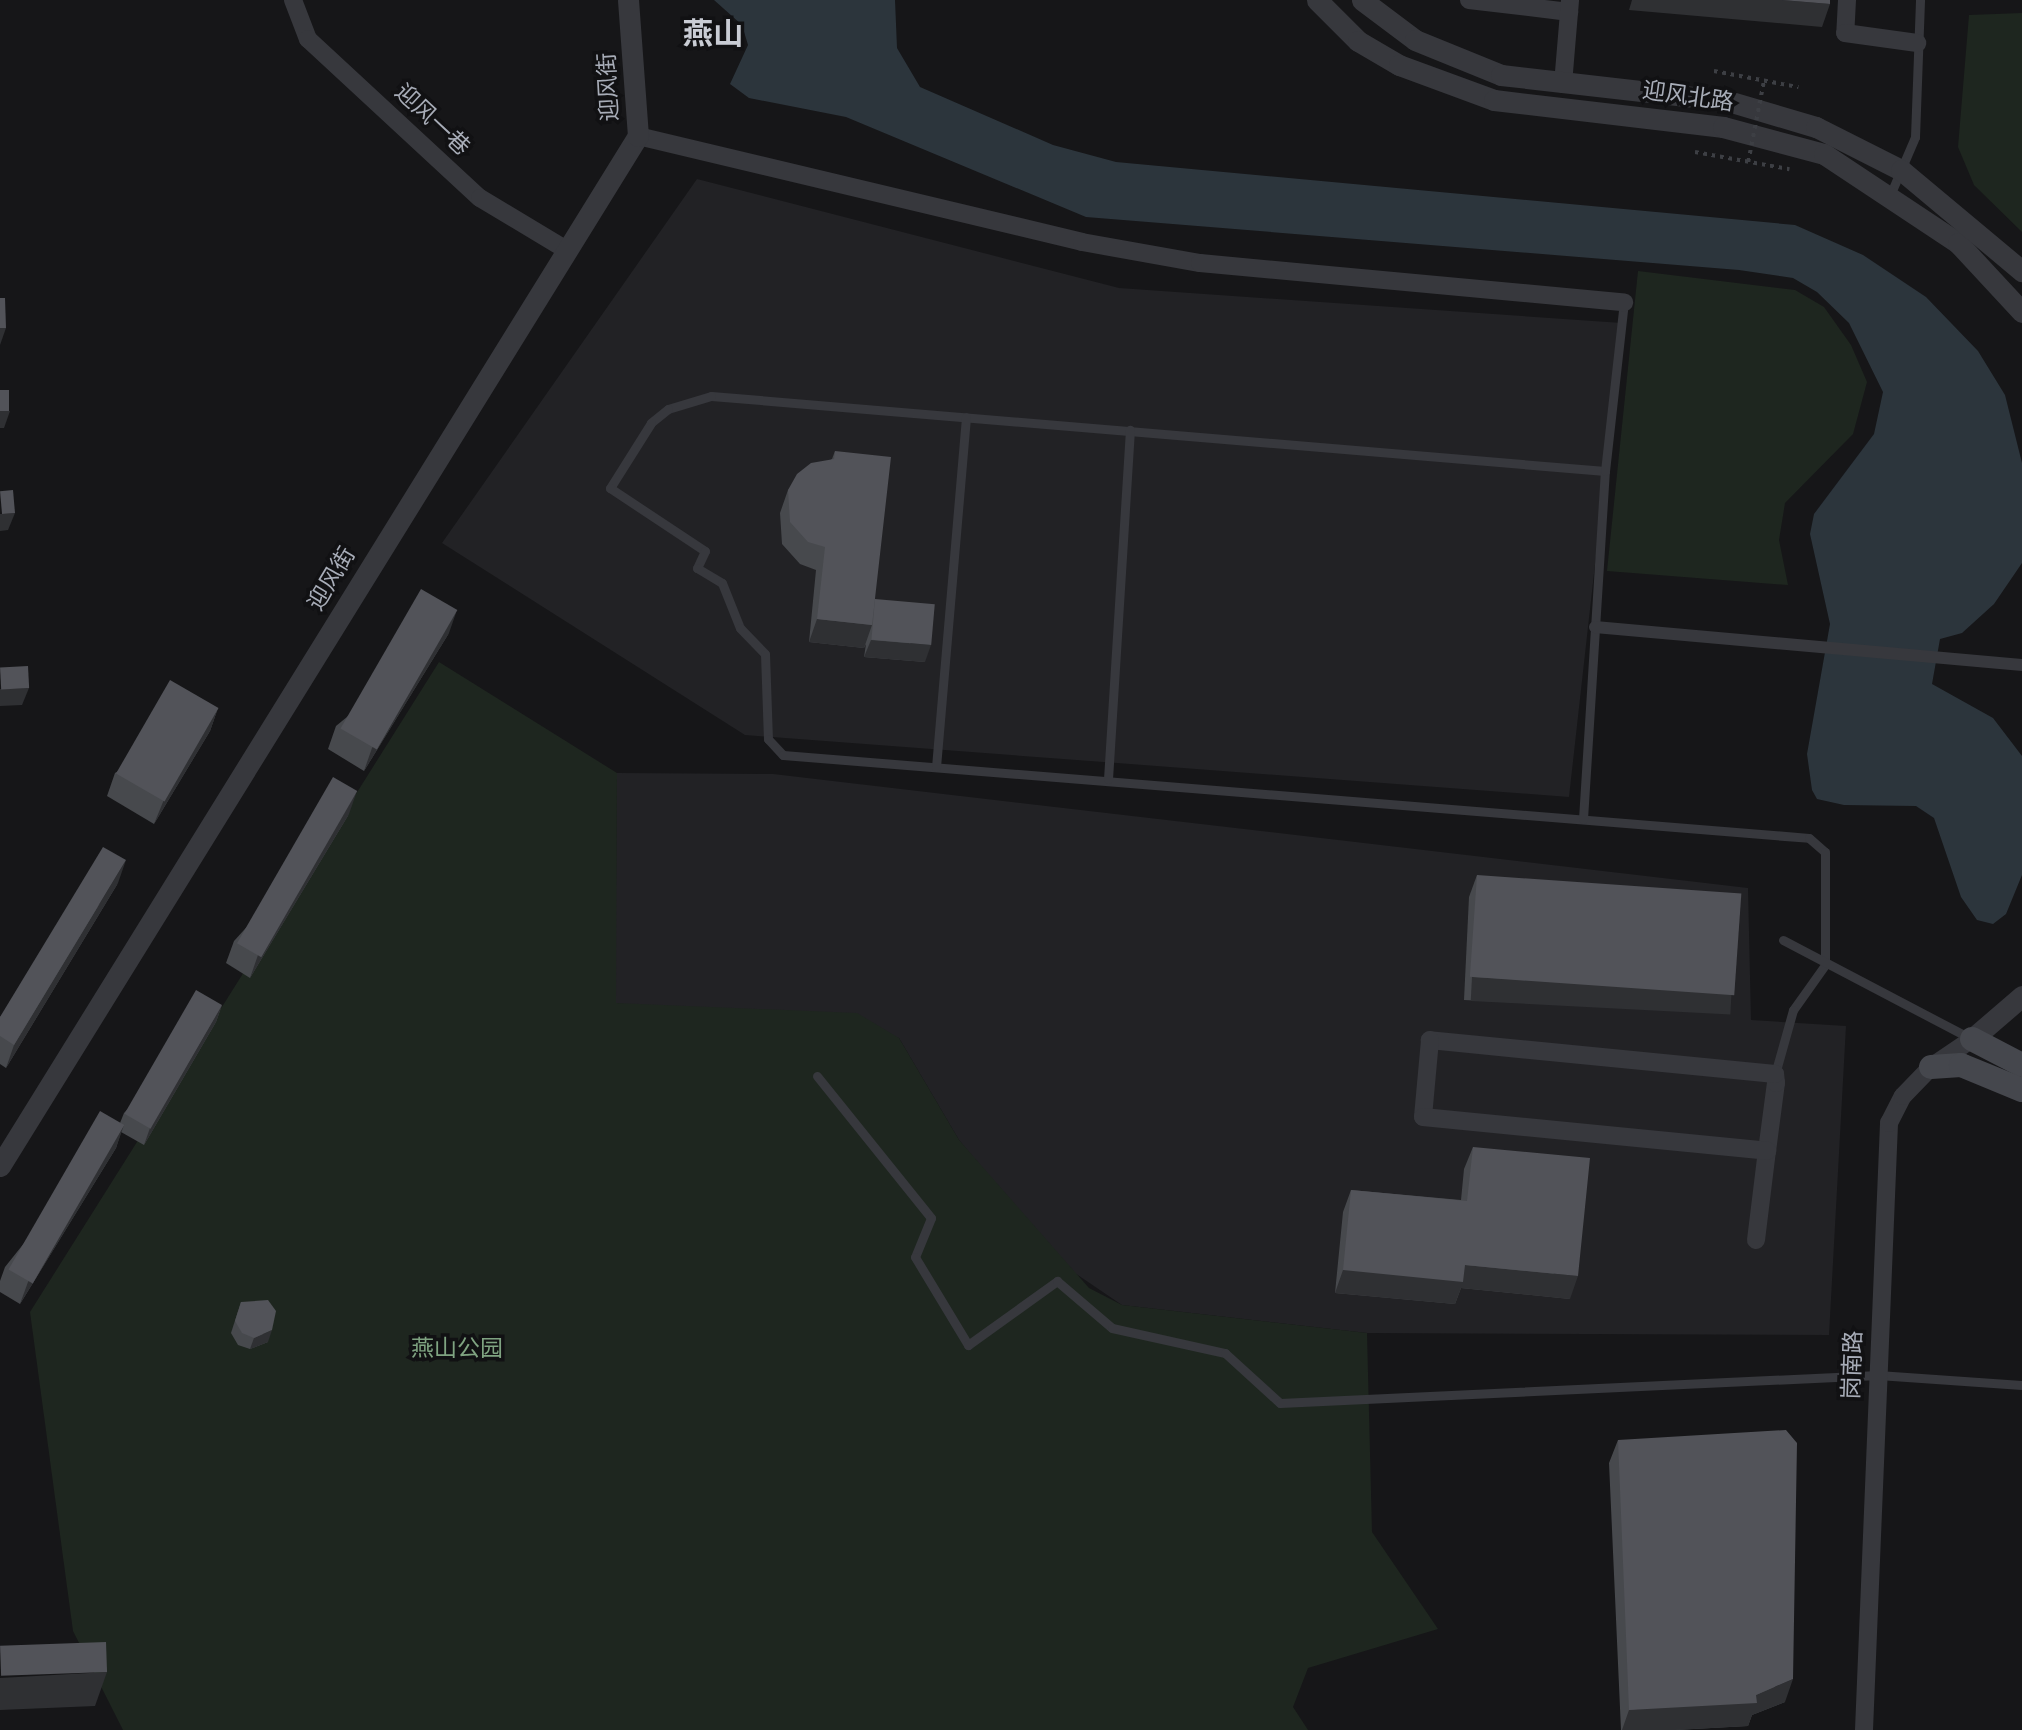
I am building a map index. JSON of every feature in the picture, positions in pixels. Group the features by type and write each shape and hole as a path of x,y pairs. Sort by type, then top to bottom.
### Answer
{"main road":[{"path":"1972,1039 2022,1065"},
{"path":"1931,1067 1961,1065 2022,1090"}],"street":[{"name":"迎风一巷","path":"293,0 308,38 470,189 565,249"},
{"name":"迎风街","path":"0,1166 565,249 638,136 628,0"},
{"name":"迎风北路","path":"1317,0 1358,41 1399,65 1494,100 1757,134 1824,155 1891,193 1967,251 2022,312"},
{"name":"迎风北路","path":"1362,0 1415,40 1457,60 1501,75 1728,101 1816,127 1901,170 2022,271"},
{"path":"1469,0 1569,6 1563,84"},
{"path":"1847,0 1845,33 1917,43"},
{"path":"638,136 1082,242 1200,263 1624,302"},
{"path":"1595,627 2022,665"},
{"path":"1972,1039 2022,996"},
{"path":"1972,1039 2022,1011"},
{"name":"岗南路","path":"1864,1730 1889,1123 1903,1096 1931,1067 1972,1039"},
{"path":"1756,1240 1767,1151 1775,1074 1430,1040 1423,1118 1767,1151"}],"lane":[{"path":"1891,193 1915,137 1920,0"},
{"path":"1583,819 1605,471 1624,302"},
{"path":"1605,471 966,417 691,399 651,423 610,488 705,551 696,568 722,583 740,628 765,654 768,739 783,755 1108,779 1809,838 1825,852 1825,965 1793,1010 1775,1074"},
{"path":"936,767 966,417"},
{"path":"1108,779 1130,430"},
{"path":"1783,940 1825,965 1972,1039"},
{"path":"817,1076 931,1218 915,1257 968,1345 1057,1281 1112,1328 1225,1353 1280,1403 1878,1375 2022,1385"}],"path":[{"path":"1714,71 1798,86"},
{"path":"1748,162 1764,80"},
{"path":"1695,152 1790,169"}],"shaded area":[{"path":"714,0 895,0 897,48 920,87 1053,145 1116,162 1795,225 1863,255 1926,297 1978,351 2005,395 2022,463 2022,563 1994,604 1962,633 1940,639 1932,684 1993,718 2022,756 2022,875 2006,914 1993,924 1977,920 1961,897 1934,818 1916,806 1844,805 1817,799 1812,790 1807,754 1830,624 1810,534 1814,514 1874,434 1883,392 1849,323 1817,292 1793,278 1739,270 1086,217 846,117 749,98 730,84 748,45 742,25"},
{"path":"697,179 1119,288 1622,323 1569,797 745,735 442,543"},
{"path":"617,773 773,774 1748,888 1751,1020 1846,1026 1829,1335 1367,1333 1122,1305 1063,1265 959,1140 899,1038 615,1003"}],"green space":[{"path":"2022,13 2022,232 1974,185 1958,147 1969,15"},
{"path":"1638,271 1795,290 1824,307 1851,345 1867,382 1853,434 1785,503 1779,540 1788,585 1607,571"},
{"name":"燕山公园","path":"439,662 617,773 616,1003 857,1013 899,1038 959,1140 1089,1288 1122,1305 1367,1333 1372,1532 1438,1629 1308,1668 1293,1707 1308,1730 123,1730 73,1631 30,1312"}],"building":[{"path":"1782,0 1830,0 1830,4"},
{"path":"0,298 5,298 6,328 0,328"},
{"path":"0,390 9,390 9,411 0,411"},
{"path":"835,451 891,457 872,625 817,619 825,547 808,542 790,522 788,490 797,474 811,463 834,459"},
{"path":"13,490 15,513 2,514 0,491"},
{"path":"421,589 457,610 377,749 340,728"},
{"path":"875,599 935,604 931,645 871,640"},
{"path":"28,666 29,688 1,689 0,667"},
{"path":"170,680 218,708 164,802 116,774"},
{"path":"333,777 357,791 261,957 237,943"},
{"path":"103,847 126,860 14,1045 0,1036 0,1017"},
{"path":"1477,875 1741,893 1734,995 1470,977"},
{"path":"196,990 222,1005 150,1129 125,1114"},
{"path":"100,1111 124,1125 33,1283 8,1269"},
{"path":"1473,1147 1590,1158 1578,1276 1465,1265 1463,1282 1343,1270 1351,1190 1467,1201"},
{"path":"268,1300 276,1311 272,1330 254,1338 242,1333 235,1321 241,1302"},
{"path":"1786,1430 1797,1443 1793,1679 1756,1695 1757,1703 1629,1710 1618,1440"},
{"path":"106,1642 107,1672 1,1676 0,1646"}],"district":[{"name":"燕山","path":"713,34"}]}
